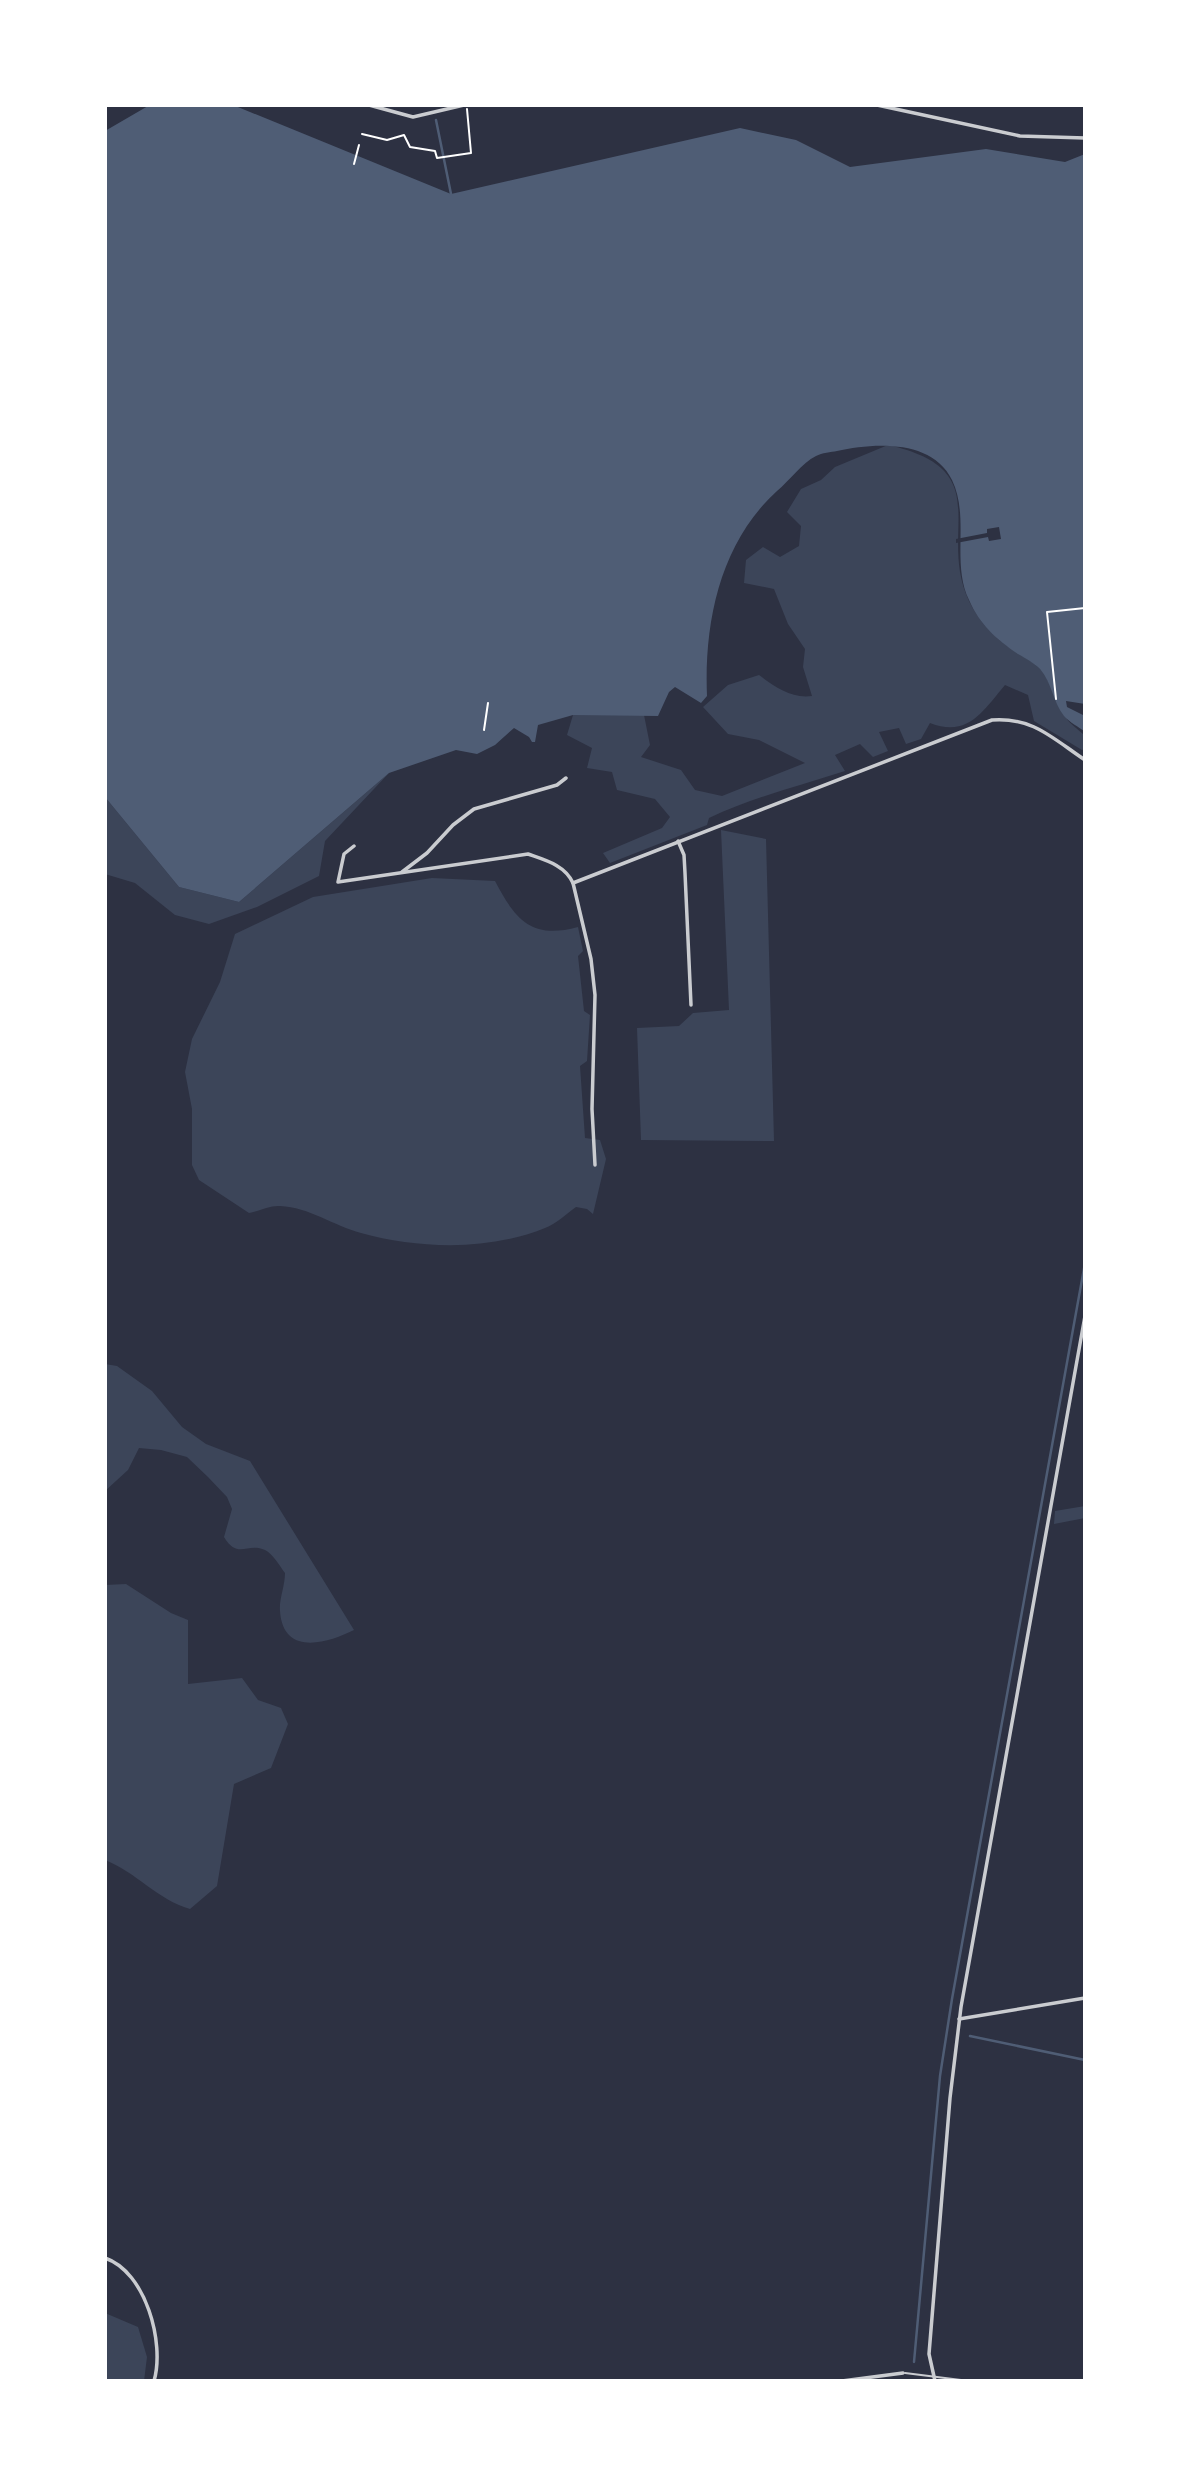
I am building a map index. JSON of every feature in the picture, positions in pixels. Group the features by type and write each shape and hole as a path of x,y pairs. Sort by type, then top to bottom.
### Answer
{"street":[{"path":"369,105 413,117 465,105"},
{"path":"877,105 1020,136 1085,138"},
{"path":"573,883 992,720 1014,719 1033,724 1085,760"},
{"path":"400,873 427,853 453,825 474,809 557,785 566,778"},
{"path":"678,841 685,873 691,1005"},
{"path":"354,846 344,854 338,882 528,854 553,863 570,875 591,959 595,995 592,1109 595,1164"},
{"path":"935,2379 929,2354 959,2019 1085,1317"},
{"path":"959,2019 1085,1998"},
{"path":"105,2258 129,2272 139,2289 158,2349 154,2381"},
{"path":"842,2381 903,2373"}],"lane":[{"path":"903,2373 935,2379 969,2381"}],"path":[{"path":"362,134 387,140 404,135 410,147 435,150 437,158 471,153 465,105"},
{"path":"354,164 359,145"},
{"path":"1056,699 1047,612 1085,608"},
{"path":"484,730 488,703"}],"shaded area":[{"path":"233,105 451,194 740,128 796,140 850,167 986,149 1065,162 1085,154 1085,704 1066,701 1067,707 1085,716 1085,732 1064,716 1040,669 996,637 973,609 961,571 961,524 957,494 943,467 931,457 901,447 852,448 821,454 806,463 758,512 742,535 729,559 713,612 707,696 701,703 675,687 669,692 658,716 573,715 538,725 535,742 514,728 495,745 477,754 456,750 389,773 239,902 179,887 105,797 105,131 148,106"},
{"path":"888,445 922,456 943,470 954,487 958,506 958,551 961,575 969,601 994,635 1041,670 1065,716 1085,736 1085,749 1082,750 1034,721 1028,695 1005,685 982,712 965,724 943,727 930,723 921,739 906,744 899,728 879,732 888,751 873,757 860,744 835,755 845,771 742,804 709,818 707,825 610,863 603,853 662,828 670,817 655,799 617,790 612,772 587,768 592,748 567,735 573,715 644,715 650,745 641,757 681,770 695,790 722,796 805,763 759,740 728,734 703,707 728,685 759,675 791,694 812,696 803,667 805,649 788,624 774,589 744,583 746,560 763,547 780,557 799,546 801,526 787,512 801,489 821,480 835,467"},
{"path":"389,773 325,841 319,876 257,907 209,924 175,915 135,883 105,874 105,797 179,887 239,902"},
{"path":"721,830 766,839 774,1141 641,1140 637,1028 679,1026 693,1013 729,1010"},
{"path":"432,878 495,881 510,906 526,923 548,931 578,927 583,951 578,956 584,1011 590,1015 587,1061 580,1066 585,1138 600,1140 606,1159 593,1214 587,1209 576,1207 549,1226 501,1241 430,1245 351,1230 291,1207 273,1206 249,1213 199,1180 192,1165 192,1109 185,1072 192,1039 220,982 235,934 313,897"},
{"path":"105,1364 117,1366 152,1391 182,1427 206,1444 250,1461 354,1630 332,1639 308,1643 289,1635 283,1626 280,1611 285,1573 265,1550 238,1549 229,1544 224,1537 232,1509 227,1497 187,1457 139,1448 128,1470 105,1491"},
{"path":"1085,1506 1085,1518 1054,1524 1055,1511"},
{"path":"126,1584 171,1613 188,1620 188,1684 242,1678 258,1700 281,1708 288,1724 271,1768 234,1784 217,1886 190,1909 178,1905 127,1871 105,1860 105,1585"},
{"path":"105,2313 138,2327 147,2357 144,2381 105,2381"}],"pier":[{"path":"999,527 1001,539 989,541 988,537 956,543 956,539 987,533 987,529"}],"waterway":[{"path":"436,120 451,194"},
{"path":"914,2362 940,2076 1085,1263"},
{"path":"970,2036 1085,2060"}]}
